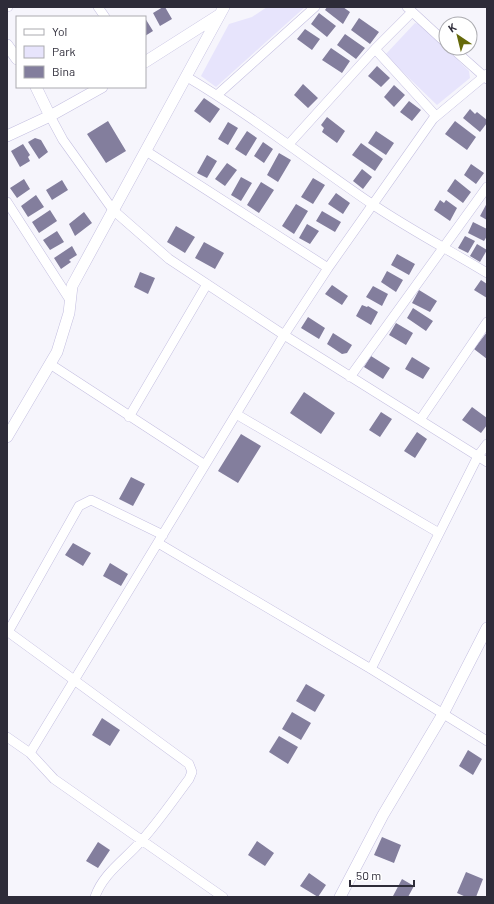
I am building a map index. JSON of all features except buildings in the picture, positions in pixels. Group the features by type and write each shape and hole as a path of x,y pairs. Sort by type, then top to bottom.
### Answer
{"street":[{"path":"98,7 104,16"},
{"path":"146,61 219,10 231,7"},
{"path":"217,95 316,7"},
{"path":"289,144 410,9 438,35"},
{"path":"7,437 57,352 69,313 72,286 187,77 219,10"},
{"path":"7,45 16,57"},
{"path":"375,49 436,116"},
{"path":"30,753 284,335 328,268 436,116 486,77 461,56"},
{"path":"187,77 217,95 289,144 373,205 487,273"},
{"path":"36,88 63,140 113,210 169,259 284,335 487,462"},
{"path":"7,136 50,116 100,88"},
{"path":"146,151 328,268"},
{"path":"350,377 487,187"},
{"path":"7,202 70,300"},
{"path":"129,417 207,284"},
{"path":"420,420 487,322"},
{"path":"50,364 129,417 205,465"},
{"path":"236,414 439,533"},
{"path":"371,669 478,456 487,444"},
{"path":"95,897 100,885 114,868 142,841 189,779 192,772 189,764 7,632 79,506 84,502 90,500 160,539 487,742"},
{"path":"340,897 383,815 443,714 487,628"},
{"path":"7,736 30,753 54,779 223,897"}],"green space":[{"path":"267,7 305,7 216,87 201,76 229,24 252,17"},
{"path":"415,23 422,25 438,41 438,56 454,56 469,71 470,78 437,105 385,55"}]}
